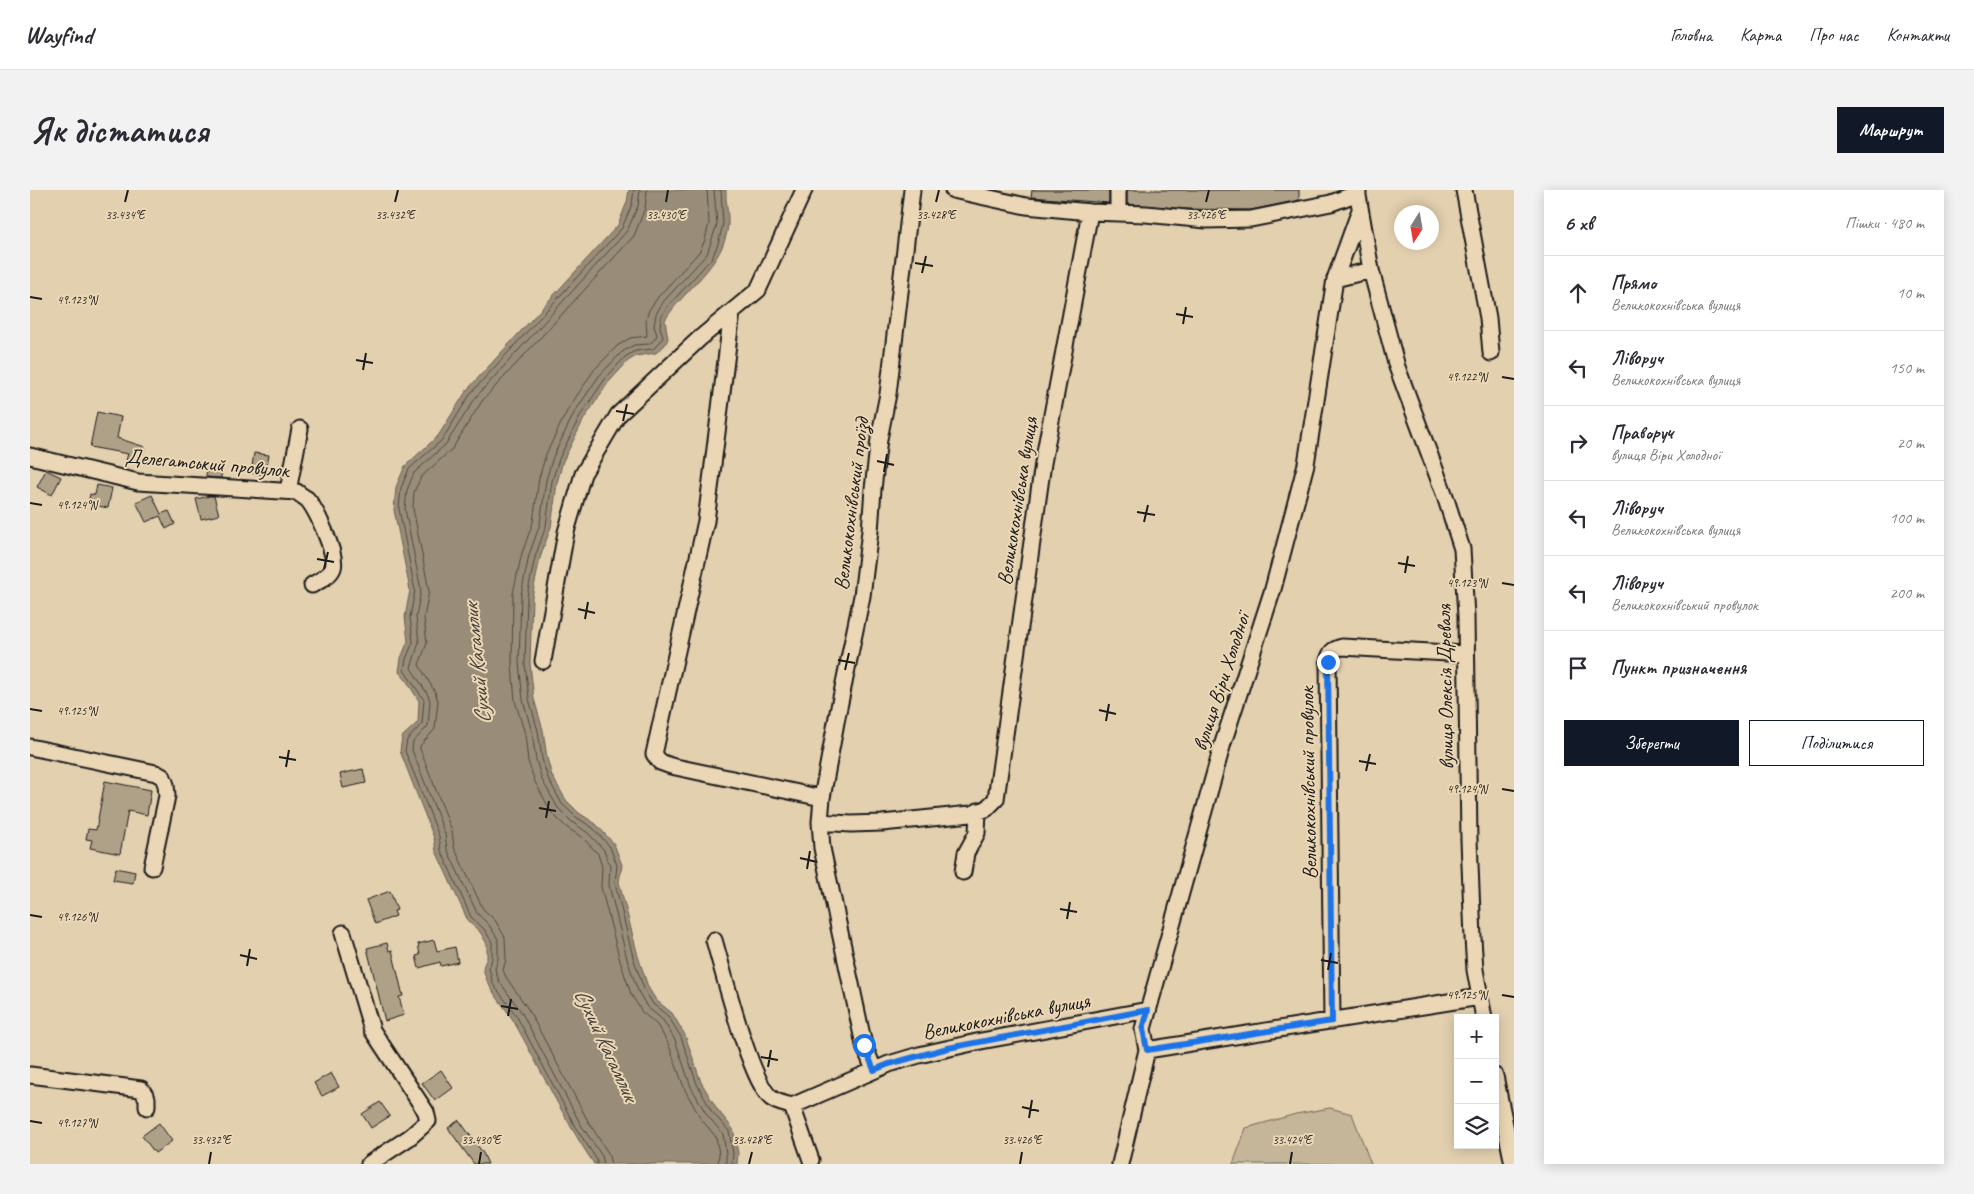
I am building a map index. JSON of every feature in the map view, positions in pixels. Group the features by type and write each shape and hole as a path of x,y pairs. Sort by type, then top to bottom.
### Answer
{"street":[{"path":"543,661 566,532 583,474 618,415 758,290 804,190"},
{"name":"Великокохнівський проїзд","path":"820,822 822,798 837,717 862,596 879,439 888,394 912,190"},
{"path":"953,190 1009,196 1026,206 1206,220 1251,220 1331,203 1358,192"},
{"path":"1118,190 1118,212"},
{"path":"1464,190 1488,318 1491,353"},
{"name":"вулиця Олексія Древаля","path":"1358,192 1371,270 1397,367 1445,496 1462,549 1466,616 1469,840 1474,946 1483,1014"},
{"name":"вулиця Віри Холодної","path":"1120,1164 1147,1050 1143,1029 1223,743 1273,589 1306,464 1335,279 1360,210"},
{"name":"Великокохнівська вулиця","path":"978,811 986,809 996,798 1043,463 1090,212"},
{"path":"1335,279 1371,270"},
{"path":"732,312 706,521 654,754 660,762 671,766 822,798"},
{"path":"288,491 300,429"},
{"name":"Делегатський провулок","path":"30,456 138,482 297,492 307,500 327,535 334,558 333,568 327,576 312,585"},
{"name":"Великокохнівський провулок","path":"1332,1021 1329,655 1334,649 1342,647 1466,654"},
{"path":"30,748 156,773 163,777 167,796 152,867"},
{"path":"874,1070 864,1045 822,848 820,822 882,824 971,814 978,811 977,833 966,852 963,872"},
{"path":"343,933 372,1030 426,1112 428,1121 410,1137 369,1164"},
{"path":"714,940 747,1050 763,1089 770,1098 779,1103 792,1106 811,1160"},
{"path":"1147,1050 1480,997"},
{"name":"Великокохнівська вулиця","path":"792,1106 889,1064 948,1048 1148,1010"},
{"path":"30,1075 141,1089 147,1098 147,1107"},
{"path":"1499,1096 1513,1164"}],"shaded area":[{"path":"1330,1108 1352,1114 1371,1164 1233,1164 1246,1128 1296,1114"}],"water":[{"name":"Сухий Кагамлик","path":"629,190 726,190 728,225 725,240 712,265 673,308 665,320 668,339 665,345 656,353 636,356 628,361 608,383 584,419 563,461 557,483 551,527 540,558 532,597 530,664 534,699 543,730 552,776 566,800 579,813 596,824 614,844 622,865 619,882 648,987 656,1000 672,1013 685,1035 701,1082 717,1109 733,1129 738,1153 737,1164 594,1164 562,1111 513,1020 487,982 483,967 487,958 487,944 480,932 468,921 436,851 434,838 400,751 402,737 418,722 419,701 399,672 401,658 408,641 405,617 410,590 394,510 396,487 405,466 438,436 467,390 618,225 627,202"}],"building":[{"path":"1032,190 1109,190 1109,203 1031,197"},
{"path":"1127,190 1299,190 1299,200 1251,210 1186,209 1127,204"},
{"path":"97,412 121,417 117,438 145,447 139,465 126,460 128,454 90,447"},
{"path":"254,453 269,455 265,475 251,473"},
{"path":"207,465 222,466 221,478 206,477"},
{"path":"46,470 61,477 52,495 37,487"},
{"path":"97,485 112,488 108,508 88,504 90,494 95,495"},
{"path":"152,495 161,514 169,511 175,524 166,529 160,516 146,522 136,502"},
{"path":"214,496 219,515 201,519 196,499"},
{"path":"363,769 366,783 343,788 340,774"},
{"path":"105,781 151,790 147,815 128,811 120,854 90,848 92,840 86,839 88,829 96,830"},
{"path":"116,868 135,872 133,883 113,880"},
{"path":"390,891 397,910 394,911 396,916 375,924 366,900"},
{"path":"434,940 437,951 455,947 458,962 441,966 440,962 419,968 416,956 420,955 418,944"},
{"path":"387,943 389,951 392,950 403,996 399,997 404,1015 385,1021 367,948"},
{"path":"441,1070 453,1088 435,1101 422,1083"},
{"path":"331,1073 339,1087 322,1096 314,1083"},
{"path":"380,1102 390,1116 371,1128 362,1114"},
{"path":"459,1120 483,1153 488,1164 474,1164 448,1128"},
{"path":"159,1123 172,1141 155,1153 142,1136"}],"route":[{"path":"864,1045 874,1070 920,1054 1148,1010 1143,1029 1147,1050 1332,1021 1328,662"}]}
